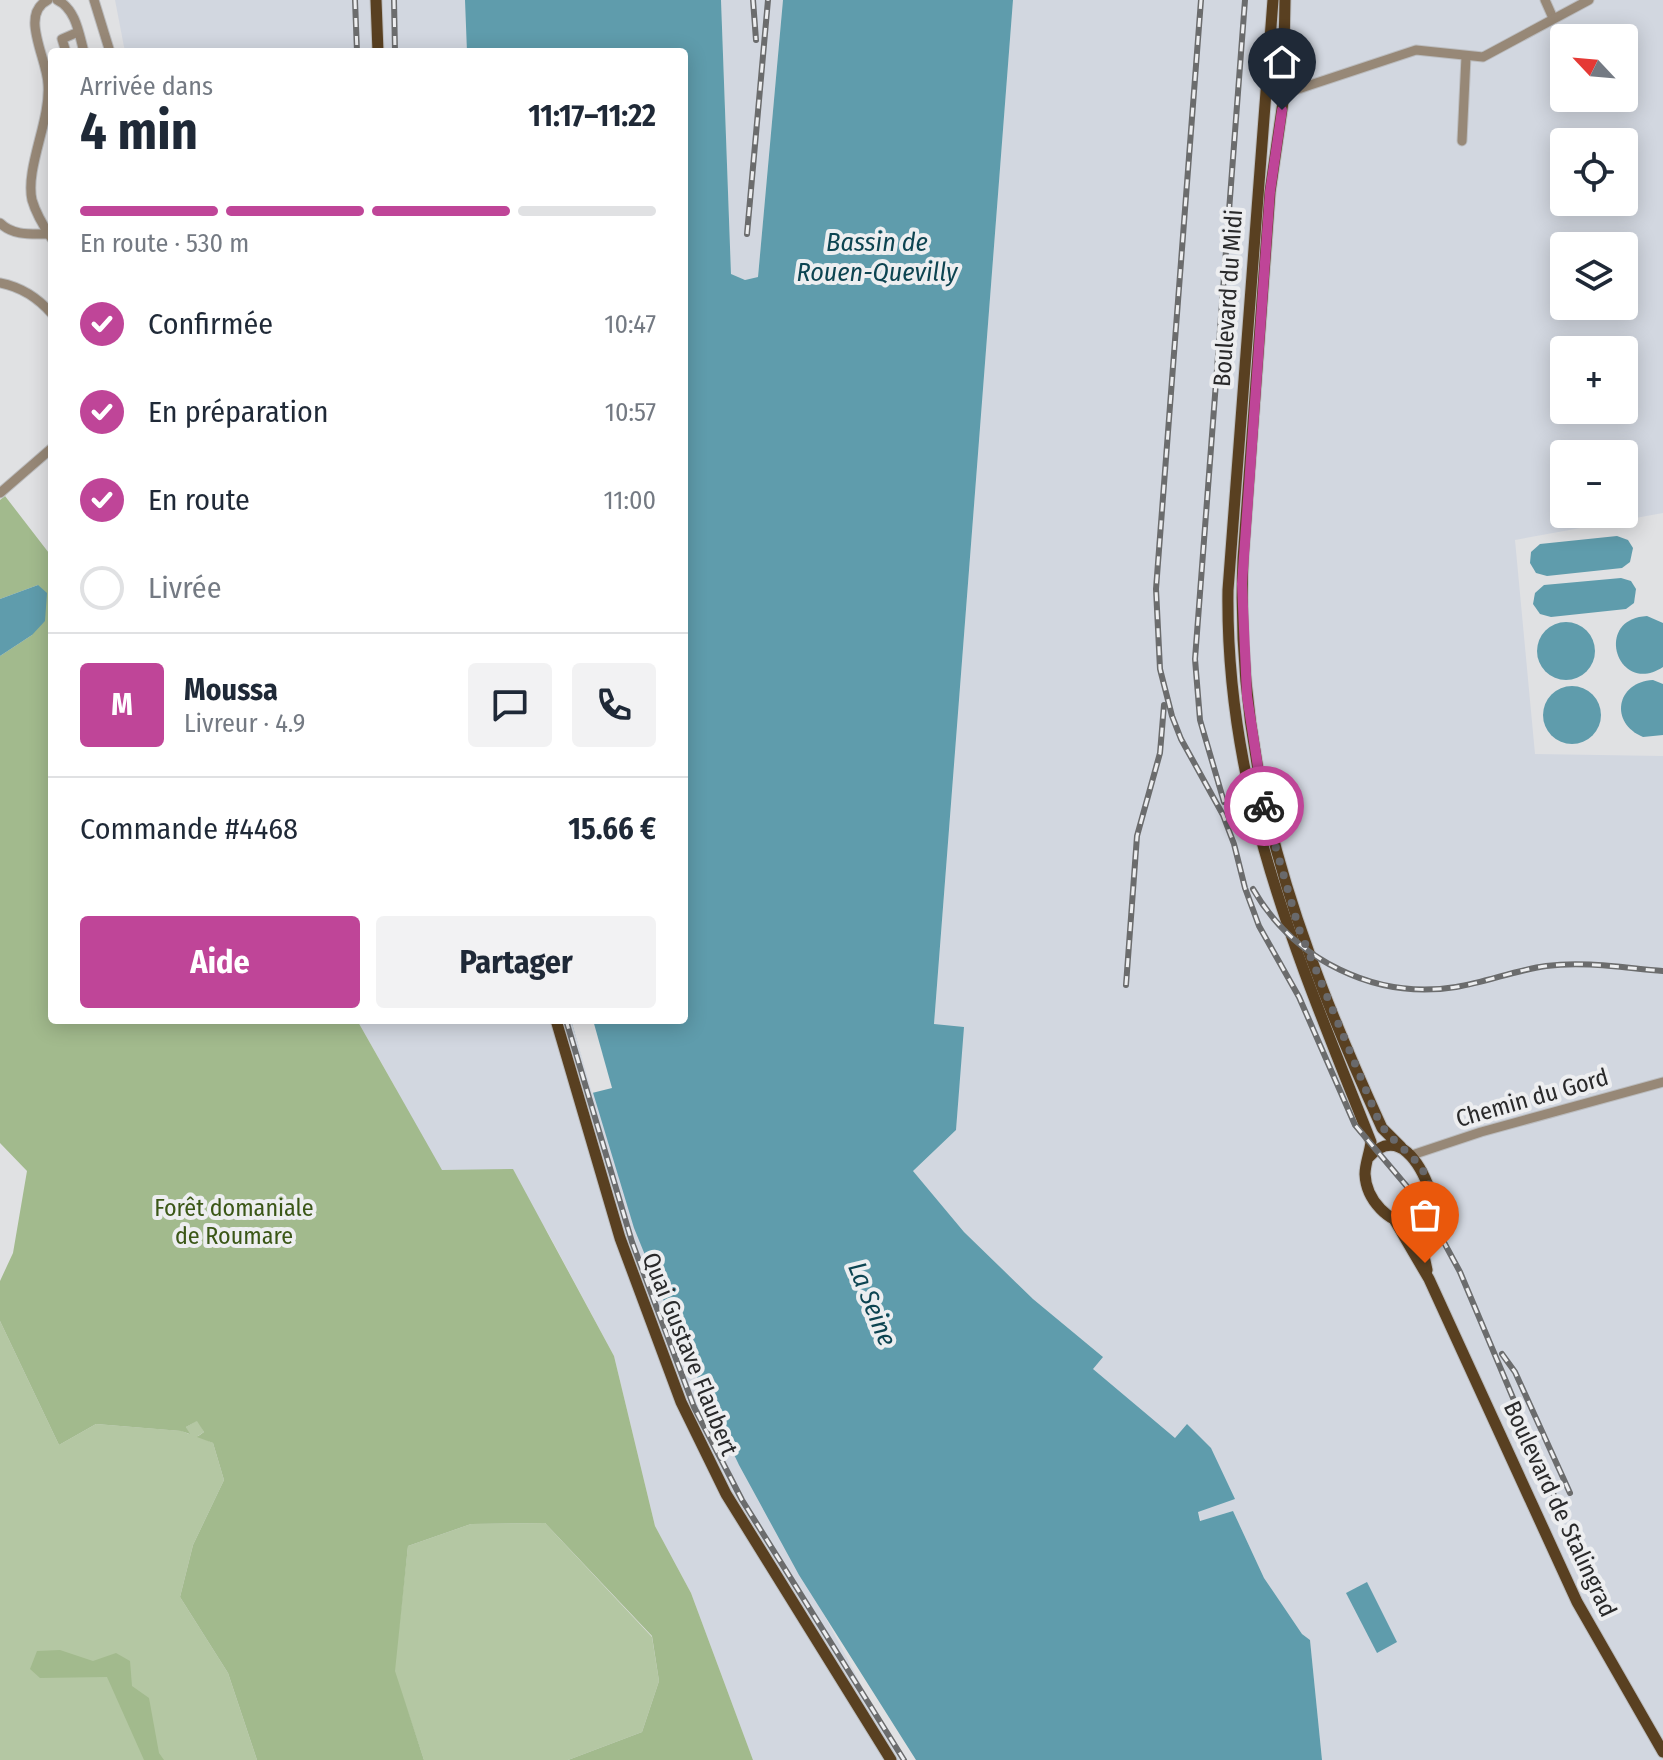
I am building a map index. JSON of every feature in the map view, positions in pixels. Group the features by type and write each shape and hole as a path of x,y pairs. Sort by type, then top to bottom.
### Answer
{"main road":[{"path":"376,0 378,48"},
{"name":"Boulevard du Midi","path":"1235,718 1243,696 1243,559 1270,192 1274,0"},
{"name":"Boulevard du Midi","path":"1285,0 1228,600 1235,718 1253,812 1272,884 1371,1142 1369,1157"},
{"name":"Boulevard du Midi","path":"1228,600 1264,807 1299,929 1382,1128 1401,1147"},
{"name":"Quai Gustave Flaubert","path":"557,1024 620,1238 694,1430 737,1513 891,1760"},
{"path":"1388,1146 1401,1147 1412,1155 1430,1191 1424,1211 1414,1222 1395,1221 1386,1215 1371,1195 1365,1173 1369,1157 1377,1149 1388,1146"},
{"name":"Boulevard de Stalingrad","path":"1424,1211 1422,1247 1429,1279"},
{"name":"Boulevard de Stalingrad","path":"1395,1221 1429,1279 1577,1602 1663,1752"}],"street":[{"path":"48,0 38,6 33,16 48,84 48,107 33,174 32,199 48,232"},
{"path":"57,0 70,9 83,48"},
{"path":"94,0 109,48"},
{"path":"1545,0 1553,18"},
{"path":"1274,96 1416,50 1463,56 1489,54 1589,0"},
{"path":"65,48 62,39 78,32"},
{"path":"1462,141 1463,56"},
{"path":"0,223 20,233 48,236"},
{"path":"0,283 24,291 48,310"},
{"path":"0,493 48,451"},
{"name":"Chemin du Gord","path":"1412,1155 1481,1132 1663,1082"}],"shaded area":[{"path":"115,0 490,0 492,48 124,48"},
{"path":"721,0 783,0 758,277 745,280 731,275"},
{"path":"1013,0 1663,0 1663,513 1638,518 1638,440 1550,440 1550,528 1581,528 1515,540 1535,754 1663,756 1663,1760 1322,1760 1310,1640 1302,1634 1264,1578 1233,1511 1201,1521 1175,1439 1092,1369 1102,1356 1033,1299 964,1232 913,1171 956,1130 963,1028 934,1025"},
{"path":"359,1024 595,1024 751,1477 901,1760 753,1760 691,1593 655,1526 614,1356 547,1231 502,1169 444,1177 427,1156 395,1087"}],"green space":[{"name":"Forêt domaniale de Roumare","path":"5,496 48,552 48,1024 359,1024 442,1170 513,1169 614,1356 655,1526 691,1593 753,1760 568,1760 642,1732 659,1681 652,1636 545,1523 471,1524 408,1546 395,1671 424,1760 257,1760 228,1673 180,1597 193,1545 224,1480 213,1443 197,1437 204,1432 197,1421 186,1427 190,1434 96,1424 59,1445 0,1321 0,1281 13,1253 27,1171 0,1143 0,656 32,635 38,585 0,599 0,500"},
{"path":"0,1321 59,1445 96,1424 189,1434 186,1427 198,1420 204,1432 198,1436 213,1443 224,1480 193,1545 180,1597 228,1673 257,1760 0,1760"},
{"path":"545,1523 652,1637 659,1681 642,1732 568,1760 424,1760 394,1671 408,1546 471,1524"},
{"path":"60,1650 93,1661 116,1653 130,1661 132,1686 149,1698 159,1753 164,1760 144,1760 107,1677 40,1678 30,1669 37,1651"}],"water":[{"path":"465,0 721,0 731,274 745,280 758,277 783,0 1013,0 934,1024 964,1027 956,1130 913,1171 964,1232 1033,1299 1103,1357 1093,1369 1175,1438 1187,1424 1211,1448 1235,1499 1198,1512 1200,1521 1233,1511 1264,1578 1302,1634 1310,1640 1322,1760 916,1760 799,1575 739,1465 680,1341 634,1228 572,1024 688,1024 688,48 467,48"},
{"path":"1617,536 1628,540 1633,548 1630,562 1622,568 1547,576 1536,573 1530,563 1531,552 1540,544"},
{"path":"1621,578 1631,581 1636,589 1634,603 1626,609 1551,617 1540,614 1533,604 1535,593 1544,585"},
{"path":"38,585 47,593 45,621 32,635 0,656 0,599"},
{"path":"1647,616 1663,623 1663,667 1647,674 1634,672 1624,665 1616,641 1620,629 1630,620"},
{"path":"1566,622 1577,624 1586,631 1593,640 1593,662 1586,671 1577,678 1566,680 1555,678 1546,671 1539,662 1537,651 1539,640 1546,631 1555,624"},
{"path":"1653,680 1663,684 1663,735 1643,737 1632,731 1625,722 1621,704 1631,688"},
{"path":"1572,686 1583,688 1592,695 1599,704 1599,726 1592,735 1583,742 1572,744 1561,742 1552,735 1545,726 1543,715 1545,704 1552,695 1561,688"},
{"path":"1367,1582 1397,1642 1377,1653 1346,1593"}],"pier":[{"path":"572,1024 594,1024 612,1088 592,1093"}],"railway":[{"path":"355,0 357,48"},
{"path":"394,0 395,48"},
{"path":"753,0 756,40"},
{"path":"747,234 768,0"},
{"path":"1201,0 1156,589 1160,669 1181,739 1223,815 1259,926 1299,997 1355,1125 1426,1209 1460,1272 1561,1512"},
{"path":"1224,802 1200,720 1195,659 1245,0"},
{"path":"1126,985 1137,836 1160,753 1164,705"},
{"path":"1253,889 1270,914 1314,955 1340,970 1396,987 1456,987 1561,965 1663,971"},
{"path":"567,1024 632,1242 694,1407 742,1500 904,1760"},
{"path":"1502,1354 1515,1372 1570,1493"}],"way so far":[{"path":"1264,806 1299,929 1378,1119 1382,1128 1412,1155 1426,1178 1430,1191 1424,1211 1422,1247 1425,1263"}],"route":[{"path":"1264,806 1247,696 1242,584 1270,192 1282,110"}],"water label":[{"name":"Bassin de Rouen-Quevilly","path":"877,257"},
{"name":"La Seine","path":"872,1304"}]}
